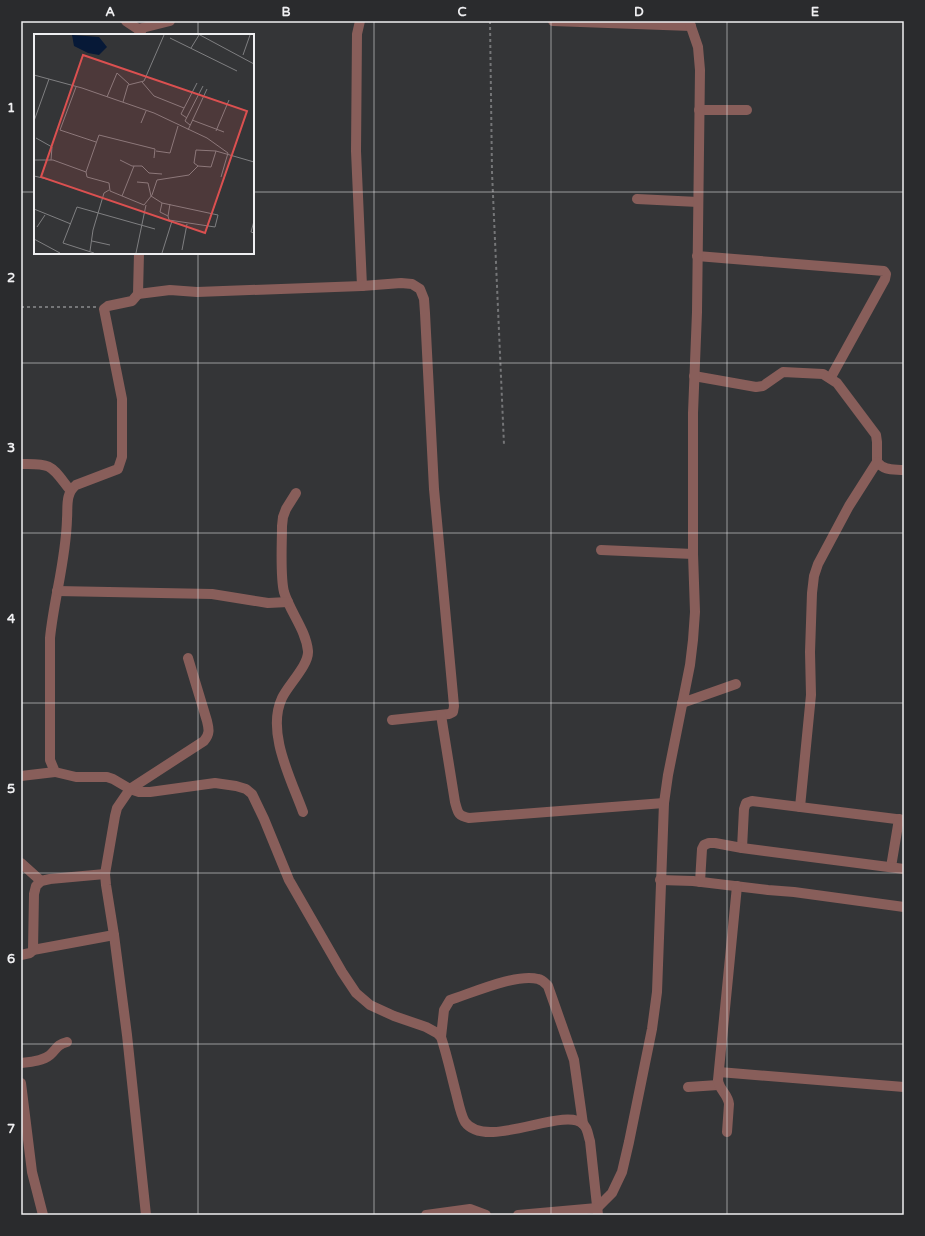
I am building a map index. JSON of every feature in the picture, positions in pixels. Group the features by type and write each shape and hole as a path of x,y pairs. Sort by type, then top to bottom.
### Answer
{"street":[{"path":"126,21 140,32 170,21"},
{"path":"360,21 357,34 356,151 362,286"},
{"path":"552,21 690,24 698,47 700,70 697,312 694,376 693,640 690,665 668,775 664,803 657,992 652,1029 622,1172 612,1192 598,1211"},
{"path":"699,110 747,110"},
{"path":"637,199 698,202"},
{"path":"55,772 50,760 49,658 52,621 65,550 68,499 70,490 76,485 118,469 122,457 122,399 104,310 108,306 132,301 138,294 139,254"},
{"path":"697,256 884,271 886,274 885,279 831,377"},
{"path":"138,294 170,290 197,292 362,286 401,283 412,284 420,289 424,299 434,489 454,706 453,712 449,714 392,720"},
{"path":"694,376 756,387 763,386 782,372 823,374 831,377 837,382 876,435 877,462 849,506 818,564 814,576 810,652 811,695 800,807"},
{"path":"877,462 882,468 904,470"},
{"path":"21,464 37,464 50,467 70,490"},
{"path":"296,494 286,509 283,517 283,585 288,602 296,616 307,644 308,653 305,661 282,697 278,707 277,720 278,738 282,754 303,812"},
{"path":"601,550 693,554"},
{"path":"57,590 212,594 268,603 288,602"},
{"path":"146,1215 127,1035 105,874 117,808 130,788 204,741 208,736 209,730 207,721 188,658"},
{"path":"682,703 736,684"},
{"path":"442,715 455,802 457,812 462,816 469,818 664,803"},
{"path":"21,776 55,772 76,777 107,777 139,792 215,784 236,786 246,789 252,794 264,819 289,880 342,972 356,993 370,1005 394,1016 426,1027 441,1037"},
{"path":"742,848 744,809 746,803 752,801 901,820 891,868"},
{"path":"700,882 702,849 704,845 709,843 904,869"},
{"path":"21,863 41,881"},
{"path":"33,950 34,894 36,886 41,881 50,879 105,874"},
{"path":"660,880 700,882 794,892 904,908"},
{"path":"727,1132 729,1099 718,1085 737,886"},
{"path":"21,955 30,953 33,950 114,935"},
{"path":"583,1124 569,1120 500,1132 486,1132 473,1129 465,1122 459,1106 441,1037 444,1010 450,1000 510,980 523,978 538,978 544,981 548,986 574,1060 583,1124 587,1130 590,1142 598,1211"},
{"path":"21,1063 43,1059 50,1055 57,1046 67,1042"},
{"path":"719,1072 904,1087"},
{"path":"21,1083 32,1172 43,1215"},
{"path":"688,1086 718,1085"},
{"path":"426,1215 470,1209 486,1215"},
{"path":"518,1215 598,1211"}],"path":[{"path":"490,21 492,172 504,445"},
{"path":"21,308 108,306"}]}
